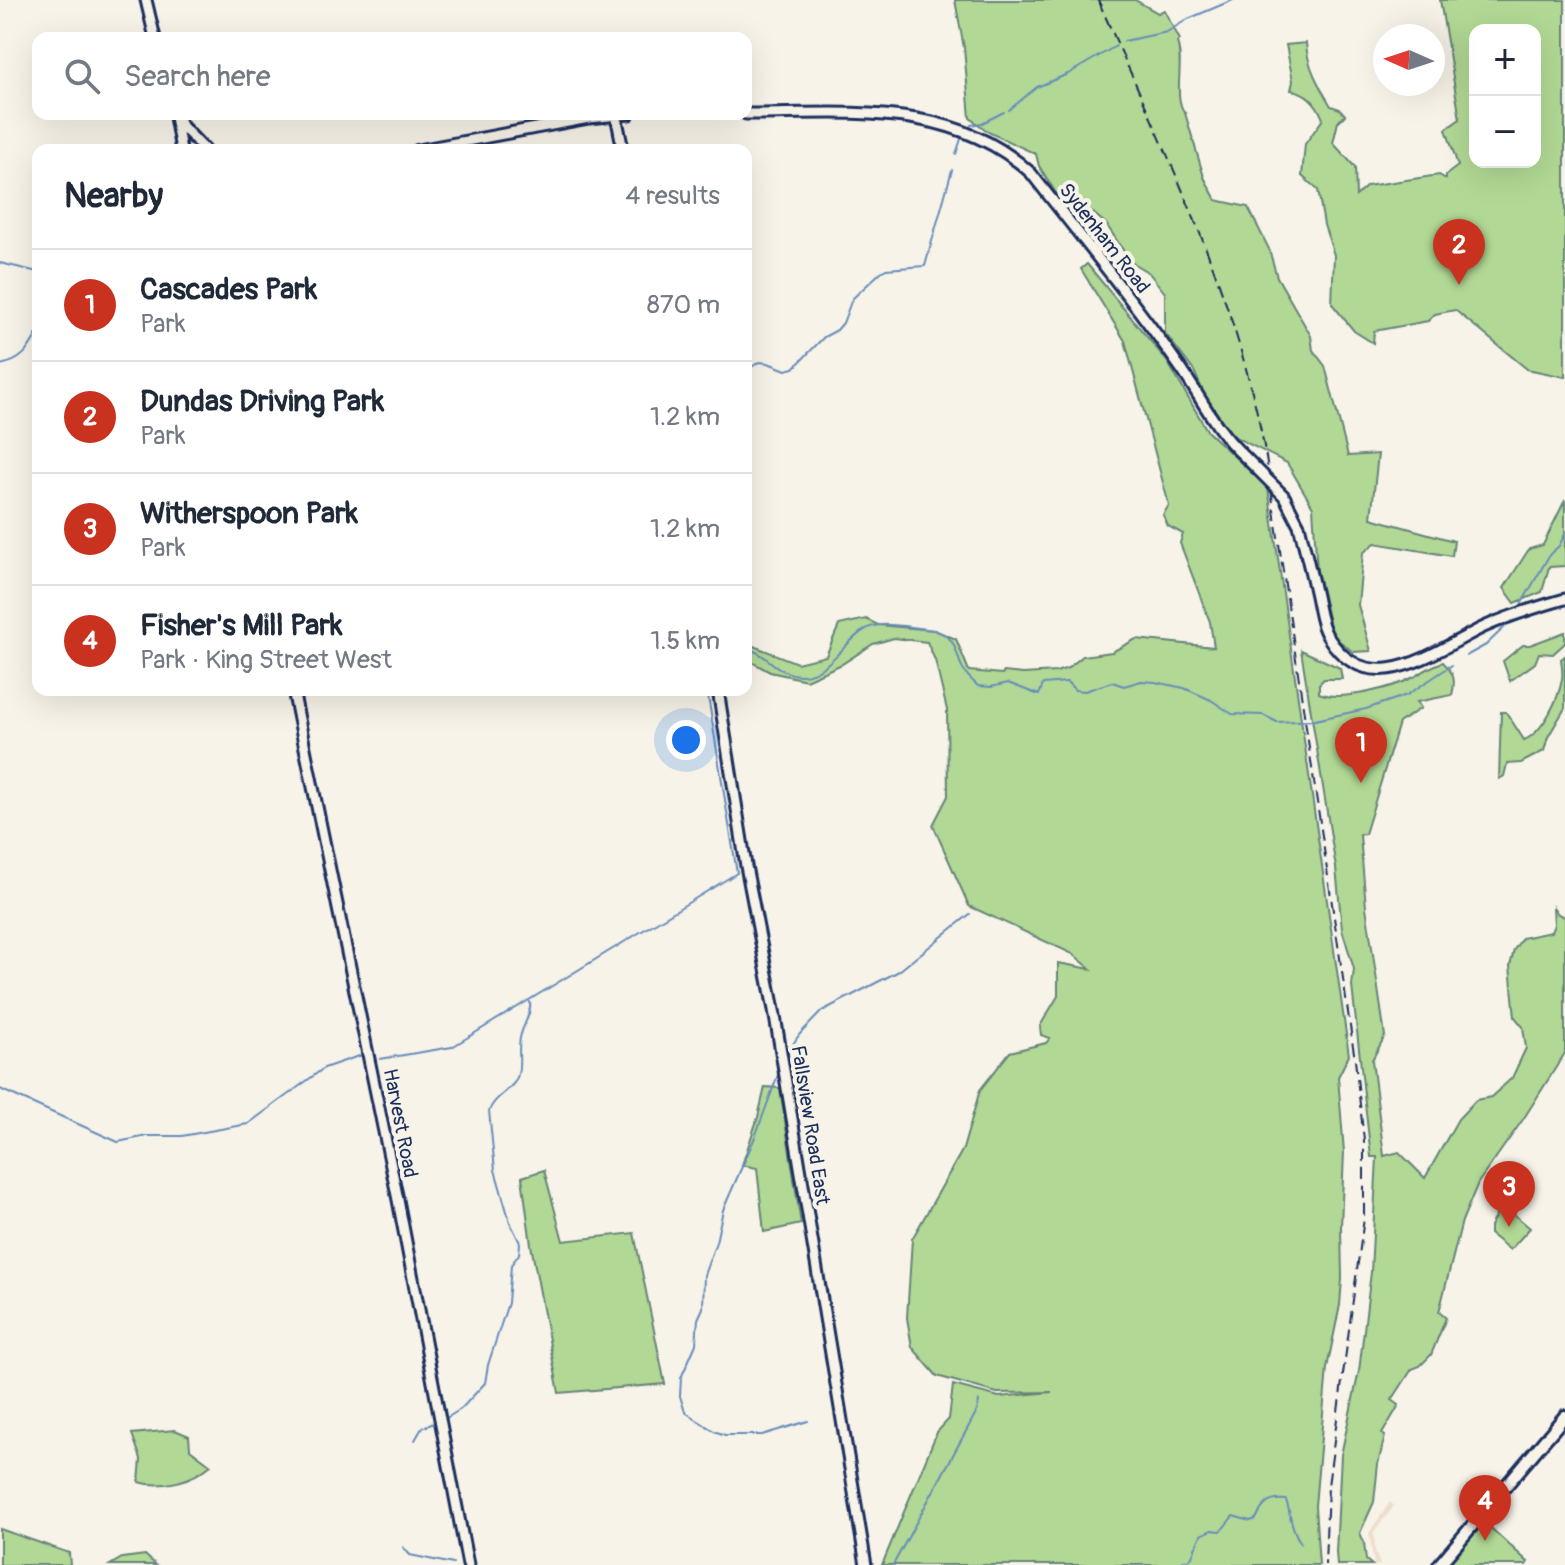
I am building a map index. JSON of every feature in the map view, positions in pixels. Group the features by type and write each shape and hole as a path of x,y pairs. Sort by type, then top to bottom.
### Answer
{"main road":[{"path":"1439,1565 1565,1416"}],"street":[{"path":"146,0 154,32"},
{"name":"Sydenham Road","path":"752,114 915,117 956,127 1016,158 1031,173 1180,366 1216,427 1284,496 1299,525 1328,637 1356,664 1381,671 1401,667 1500,620 1565,599"},
{"path":"176,120 180,144"},
{"path":"179,120 199,144"},
{"path":"452,144 588,120"},
{"path":"617,120 622,144"},
{"name":"Harvest Road","path":"294,696 398,1200 468,1565"},
{"name":"Fallsview Road East","path":"719,696 866,1565"}],"shaded area":[{"path":"1390,1502 1394,1506 1374,1532 1380,1565 1374,1565 1369,1533"}],"green space":[{"path":"955,0 1135,0 1158,13 1164,10 1180,40 1177,42 1179,98 1204,177 1216,200 1248,207 1269,249 1277,277 1311,336 1313,350 1325,366 1348,456 1378,454 1371,518 1454,541 1452,556 1375,543 1363,553 1358,605 1371,651 1353,652 1332,635 1317,571 1313,507 1287,463 1233,436 1206,398 1194,371 1165,333 1165,293 1149,273 1131,262 1106,224 1093,213 1064,206 1039,166 1036,154 990,133 970,118 964,48"},
{"path":"1440,0 1565,0 1565,377 1527,369 1455,310 1435,314 1428,321 1374,331 1373,343 1354,331 1332,304 1334,255 1324,225 1318,190 1302,176 1305,144 1323,119 1311,99 1291,90 1293,81 1286,45 1306,43 1311,68 1322,91 1331,106 1345,115 1338,122 1333,143 1355,167 1356,196 1367,186 1439,175 1446,179 1446,175 1458,166 1446,129 1460,119"},
{"path":"1087,264 1167,361 1208,432 1268,488 1349,1055 1338,1077 1344,1152 1342,1279 1327,1368 1315,1506 1319,1565 882,1565 937,1432 949,1419 953,1385 999,1397 1052,1392 997,1393 937,1376 912,1347 907,1318 912,1239 963,1149 980,1090 1010,1052 1046,1043 1050,1038 1041,1035 1040,1026 1058,996 1058,963 1091,969 1073,954 969,906 933,825 948,796 947,710 935,660 927,642 894,638 873,644 842,664 806,680 770,672 752,662 752,645 797,663 826,656 839,625 866,619 878,625 934,630 956,639 969,671 1002,674 1056,672 1068,668 1083,656 1112,652 1136,639 1214,647 1210,622 1180,543 1183,534 1168,526 1163,515 1169,505 1125,341 1081,269"},
{"path":"1565,500 1565,566 1549,567 1542,592 1515,603 1504,588 1529,549 1543,545"},
{"path":"1565,632 1565,643 1553,654 1539,653 1535,663 1510,681 1503,661 1523,645"},
{"path":"1301,650 1340,668 1342,679 1324,679 1319,684 1319,693 1328,695 1353,695 1380,689 1405,681 1443,662 1454,681 1452,695 1417,702 1421,708 1399,723 1365,834 1360,835 1366,907 1385,1036 1372,1060 1384,1156 1399,1152 1425,1178 1458,1119 1476,1100 1491,1097 1512,1078 1526,1048 1523,1027 1515,1017 1510,966 1514,950 1522,938 1551,932 1554,925 1553,907 1565,917 1565,1053 1478,1183 1462,1221 1439,1312 1446,1318 1431,1355 1412,1369 1392,1400 1399,1405 1382,1434 1385,1436 1374,1502 1360,1533 1366,1560 1372,1565 1337,1565 1336,1552 1341,1455 1359,1371 1371,1272 1377,1157 1371,1157 1352,986 1354,969 1342,929 1336,868"},
{"path":"1565,656 1565,708 1548,737 1544,751 1521,763 1507,764 1504,776 1499,779 1501,712 1506,712 1524,740 1538,730 1554,705 1562,679 1561,659"},
{"path":"765,1087 780,1088 801,1224 764,1232 757,1168 742,1165"},
{"path":"544,1170 563,1241 634,1233 665,1384 559,1393 531,1245 522,1177"},
{"path":"1502,1204 1530,1228 1510,1250 1490,1234 1490,1226"},
{"path":"175,1430 189,1436 190,1449 211,1465 176,1482 157,1485 139,1482 141,1459 132,1434"},
{"path":"1482,1520 1528,1562 1526,1565 1444,1565"},
{"path":"0,1529 69,1553 70,1565 0,1565"},
{"path":"145,1555 156,1565 110,1565 122,1558"}],"waterway":[{"path":"1124,41 1167,32 1188,19 1233,0"},
{"path":"1009,110 1037,87 1068,74 1116,46"},
{"path":"971,125 1004,112"},
{"path":"956,154 962,136"},
{"path":"752,367 759,362 786,370 794,368 824,337 837,330 852,299 881,272 925,266 952,170"},
{"path":"0,263 32,271"},
{"path":"0,365 14,361 32,343"},
{"path":"1519,608 1565,534"},
{"path":"1466,656 1486,645 1512,620"},
{"path":"752,650 792,674 811,674 828,664 858,634 872,626 934,630 950,639 964,671 978,686 1008,683 1039,695 1043,684 1067,682 1075,690 1085,691 1112,682 1124,686 1141,681 1155,682 1184,688 1232,714 1263,715 1277,722 1315,720 1366,709 1407,695 1452,665"},
{"path":"380,1059 452,1047 737,873 708,696"},
{"path":"786,1055 799,1035 822,1011 899,971 970,914"},
{"path":"445,1419 461,1409 485,1383 508,1303 511,1265 519,1254 520,1243 510,1222 495,1170 489,1111 517,1078 520,1038 530,1011 530,1002"},
{"path":"0,1089 118,1142 147,1136 182,1136 248,1124 324,1068 362,1055"},
{"path":"779,1072 723,1210 704,1275 703,1308 698,1319 696,1344 681,1378 680,1396 685,1412 725,1435 762,1435 808,1421"},
{"path":"893,1565 977,1411 979,1401"},
{"path":"415,1440 422,1428 434,1423"},
{"path":"1175,1565 1191,1558 1201,1535 1212,1530 1221,1531 1233,1516 1250,1521 1256,1519 1264,1506 1275,1500 1286,1500 1293,1528 1301,1543"},
{"path":"403,1547 410,1555 453,1564"}],"railway":[{"path":"1098,0 1198,229 1240,346 1256,407 1268,469 1355,1060 1364,1140 1364,1218 1328,1486 1325,1565"}],"place":[{"name":"Dundas Driving Park","path":"1459,285"},
{"name":"Cascades Park","path":"1361,783"},
{"name":"Witherspoon Park","path":"1509,1227"},
{"name":"Fisher's Mill Park","path":"1485,1541"}]}
